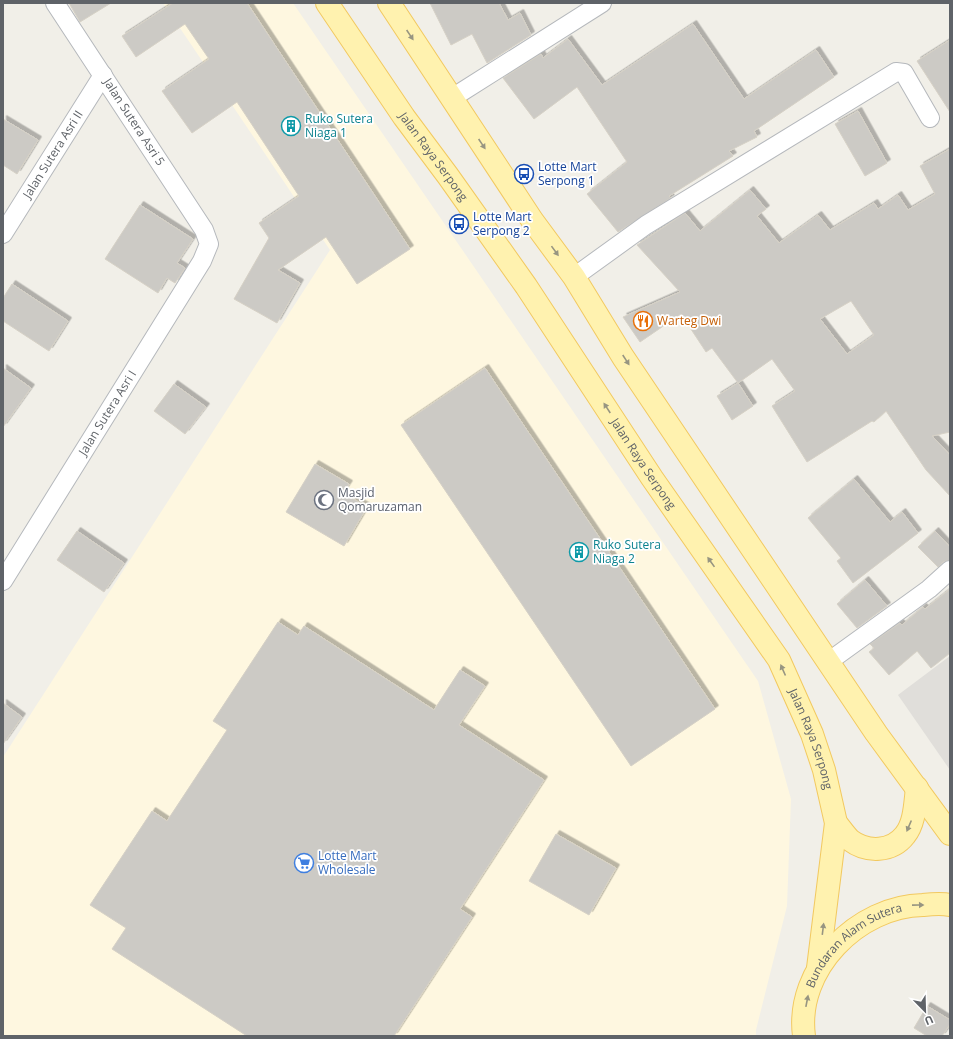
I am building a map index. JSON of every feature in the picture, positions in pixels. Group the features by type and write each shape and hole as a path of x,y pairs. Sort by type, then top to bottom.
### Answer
{"main road":[{"name":"Jalan Raya Serpong","path":"327,3 404,117 526,286 652,478 779,660 812,734 824,770 836,824 818,968"},
{"path":"388,3 532,220 574,277 624,358 876,733 950,834"},
{"path":"836,824 851,840 865,848 880,849 894,846 906,834 912,819 917,788"},
{"name":"Bundaran Alam Sutera","path":"804,1036 803,1029 807,998 818,968 841,938 872,916 908,905 950,905"}],"street":[{"name":"Jalan Sutera Asri 5","path":"55,3 204,230 209,244"},
{"path":"452,98 602,3"},
{"path":"574,277 646,225 896,72 904,73 930,118"},
{"name":"Jalan Sutera Asri II","path":"3,234 103,76"},
{"name":"Jalan Sutera Asri I","path":"4,578 202,261 209,244"},
{"path":"828,662 929,589 950,570"}],"shaded area":[{"path":"163,3 293,3 758,681 791,799 787,906 756,1030 756,1036 3,1036 3,757 330,250"},
{"path":"950,656 950,770 898,695"}],"building":[{"path":"69,3 111,3 80,22"},
{"name":"Ruko Sutera Niaga 1","path":"173,3 247,3 410,249 357,284 326,237 278,270 300,283 277,323 234,299 269,238 259,223 299,196 237,102 192,133 162,91 209,59 185,24 136,57 122,36"},
{"path":"430,3 499,3 508,20 520,13 531,35 487,63 472,34 451,45"},
{"path":"693,24 744,99 816,50 834,77 754,131 757,137 729,151 733,156 669,196 671,198 618,232 587,194 627,162 577,87 534,119 503,78 541,54 543,58 568,39 602,85"},
{"path":"950,40 950,112 917,61"},
{"path":"858,111 887,163 865,176 835,124"},
{"path":"3,119 38,140 17,174 3,165"},
{"path":"950,149 950,432 932,436 950,455 950,496 926,470 886,411 874,422 872,421 807,462 772,406 795,391 772,359 738,383 712,348 706,352 681,314 640,342 623,317 680,292 637,245 685,213 700,231 750,190 766,209 757,216 779,243 818,215 830,230 874,203 878,209 898,195 908,210 935,194 920,166","holes":["851,301 874,335 847,354 820,319"]},
{"path":"140,205 193,239 177,263 185,268 175,283 167,278 158,293 105,259"},
{"path":"12,284 68,321 49,351 3,321 3,298"},
{"path":"3,368 31,388 3,427"},
{"path":"485,368 715,709 631,766 401,425"},
{"path":"738,383 753,406 732,420 717,396"},
{"path":"174,384 206,407 185,434 154,411"},
{"name":"Masjid Qomaruzaman","path":"315,464 349,484 343,493 367,507 344,546 286,512"},
{"path":"854,479 890,522 902,512 918,533 853,583 837,561 841,558 808,518"},
{"path":"77,531 124,563 104,592 57,560"},
{"path":"935,531 950,547 950,560 943,562 938,567 918,547"},
{"path":"865,580 887,606 857,628 837,604"},
{"path":"950,589 950,653 931,668 917,651 889,675 869,652 874,648 870,644 900,623 902,625 923,607 925,609"},
{"name":"Lotte Mart Wholesale","path":"278,622 298,635 304,626 434,710 460,670 485,686 459,725 544,780 460,909 472,917 394,1036 247,1036 112,949 126,928 90,905 152,811 167,821 227,730 213,721"},
{"path":"3,703 22,717 3,744"},
{"path":"556,834 616,868 589,915 529,881"},
{"path":"927,1006 950,1020 950,1024 942,1036 927,1036 914,1028"}],"place":[{"name":"Ruko Sutera Niaga 1","path":"291,126"},
{"name":"Lotte Mart Serpong 1","path":"524,174"},
{"name":"Lotte Mart Serpong 2","path":"459,224"},
{"name":"Warteg Dwi","path":"643,321"},
{"name":"Masjid Qomaruzaman","path":"324,500"},
{"name":"Ruko Sutera Niaga 2","path":"579,552"},
{"name":"Lotte Mart Wholesale","path":"304,863"}]}
